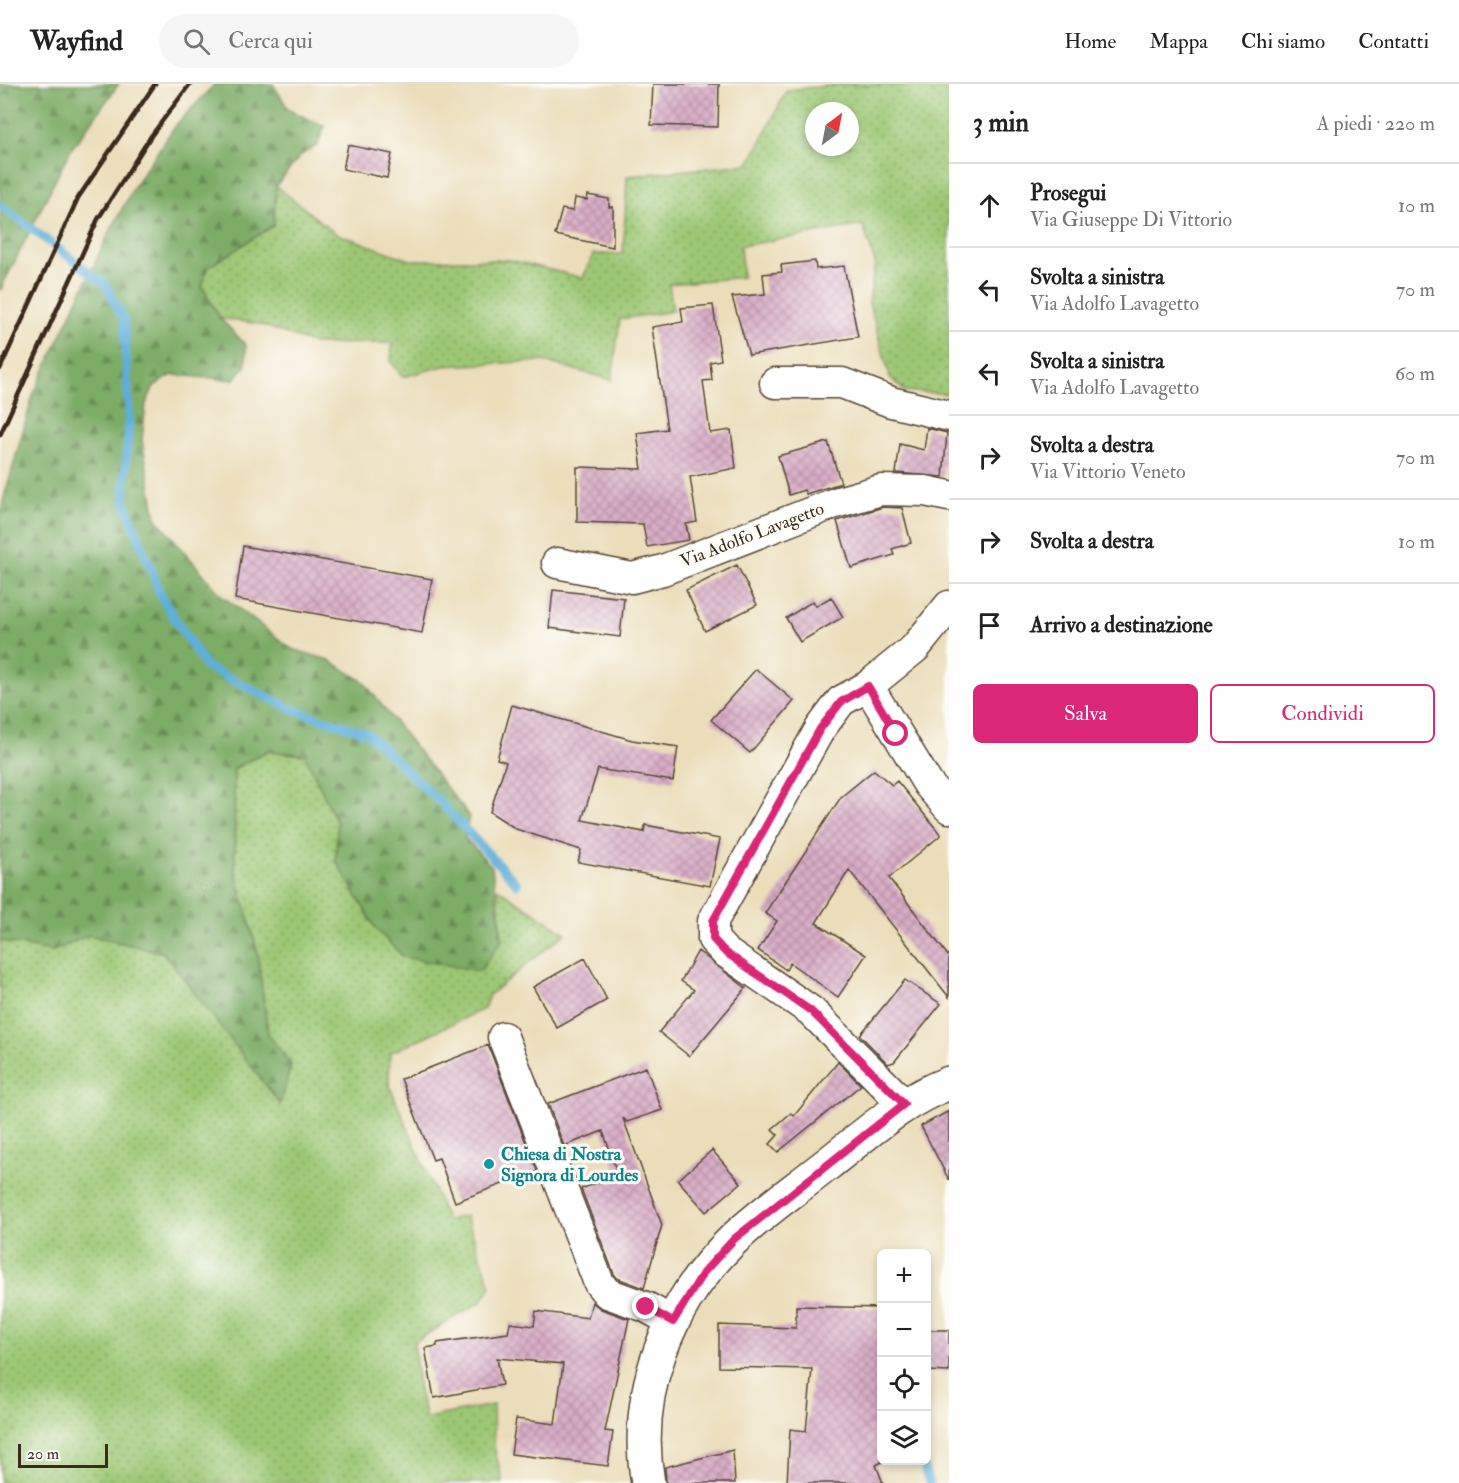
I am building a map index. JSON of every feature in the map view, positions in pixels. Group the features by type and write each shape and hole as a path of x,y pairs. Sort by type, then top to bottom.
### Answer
{"main road":[{"path":"648,1483 643,1453 645,1410 654,1366 673,1322 703,1273 734,1239 904,1104 949,1083"}],"street":[{"path":"775,383 842,383 891,402 949,416"},
{"name":"Via Adolfo Lavagetto","path":"556,563 632,578 663,570 835,503 881,490 925,491 949,496"},
{"path":"904,1104 811,1011 725,952 713,939 713,921 820,729 841,702 868,686 915,648 949,606"},
{"path":"868,686 928,784 949,808"},
{"path":"503,1037 599,1283 607,1293 646,1307 673,1322"}],"green space":[{"path":"0,84 119,84 70,151 0,291"},
{"path":"215,84 273,84 289,110 325,126 318,145 301,155 276,186 274,225 207,268 202,287 220,318 246,345 246,366 233,380 172,375 154,386 146,404 142,440 156,518 221,595 292,649 329,660 363,681 469,816 465,838 492,867 502,940 480,971 403,957 376,929 336,861 337,823 305,755 267,751 234,768 235,870 257,950 268,1034 291,1065 280,1104 164,953 89,935 53,951 0,941 0,512 33,395 107,237 136,183 175,126"},
{"path":"847,84 949,84 949,394 904,391 890,377 869,303 875,263 863,225 740,246 743,277 669,284 673,311 620,319 612,380 543,361 443,366 403,377 391,362 392,343 314,344 259,324 220,318 202,286 207,267 274,225 276,186 335,233 410,260 510,260 583,278 593,254 623,254 627,176 749,164 787,90"},
{"path":"267,751 305,755 337,823 336,861 502,940 497,888 566,933 489,995 484,1009 390,1053 389,1084 447,1220 466,1216 491,1286 482,1301 414,1342 418,1386 426,1418 493,1405 494,1446 503,1483 0,1483 0,941 53,951 89,935 164,953 280,1103 291,1065 268,1034 257,950 235,870 234,769"}],"building":[{"path":"653,84 719,84 718,127 651,125"},
{"path":"348,145 392,154 387,178 343,169"},
{"path":"588,195 609,199 609,207 613,207 613,247 555,235 562,209 573,211 575,198 587,200"},
{"path":"815,261 816,269 844,266 858,337 749,355 732,297 765,294 763,274 782,272 781,265"},
{"path":"713,305 721,360 710,362 712,380 703,381 710,433 731,430 736,468 690,477 697,522 686,524 689,540 647,547 643,524 577,522 577,467 642,469 637,433 667,429 652,327 683,322 681,308"},
{"path":"927,428 947,433 943,477 896,473 900,444 924,450"},
{"path":"828,442 841,483 806,494 804,490 789,495 778,456"},
{"path":"883,507 902,508 911,543 892,549 894,555 851,568 837,521"},
{"path":"243,546 432,579 422,633 235,599"},
{"path":"737,565 757,605 705,631 686,590"},
{"path":"553,590 624,598 620,637 549,628"},
{"path":"831,597 843,617 800,642 786,618 813,601 816,606"},
{"path":"756,669 794,701 750,753 711,720"},
{"path":"512,705 632,740 678,747 673,781 598,769 582,820 644,832 645,825 720,839 710,886 578,862 581,850 516,829 490,812 506,762 497,759"},
{"path":"874,770 892,785 897,781 941,835 889,878 949,957 949,997 849,870 816,923 866,955 838,997 790,963 786,970 758,950 777,921 765,913 841,797"},
{"path":"698,951 746,988 689,1056 659,1032 694,990 681,981"},
{"path":"585,958 607,1000 557,1028 533,987"},
{"path":"905,980 941,1004 894,1062 888,1064 860,1035"},
{"path":"488,1045 537,1171 455,1202 439,1158 433,1160 401,1079"},
{"path":"838,1062 861,1085 778,1152 770,1144 778,1135 772,1129 791,1113 794,1116"},
{"path":"646,1067 662,1110 627,1122 623,1118 662,1225 644,1288 617,1278 614,1274 581,1189 618,1175 603,1131 564,1146 548,1104"},
{"path":"949,1111 949,1180 921,1126"},
{"path":"712,1150 741,1183 706,1212 678,1180"},
{"path":"592,1302 601,1309 629,1319 605,1431 613,1432 608,1466 511,1454 516,1419 555,1424 563,1364 497,1358 502,1385 434,1398 425,1348 437,1346 437,1343 508,1333 510,1323 534,1326 536,1311 588,1318"},
{"path":"796,1306 877,1308 876,1465 883,1483 787,1483 790,1429 806,1431 812,1369 719,1367 719,1325 796,1328"},
{"path":"931,1330 949,1330 949,1372 931,1371"},
{"path":"733,1450 735,1483 666,1483 665,1467"}],"waterway":[{"path":"0,205 105,284 124,320 129,414 124,500 163,600 206,667 294,710 367,733 443,805 517,884"},
{"path":"923,1465 930,1483"}],"railway":[{"path":"0,369 78,198 155,84"},
{"path":"0,435 98,219 151,136 190,84"}],"place":[{"name":"Chiesa di Nostra Signora di Lourdes","path":"489,1164"}],"route":[{"path":"646,1307 673,1322 678,1310 703,1273 734,1239 904,1104 811,1011 725,952 713,939 713,921 820,729 841,702 868,686 896,734"}]}
